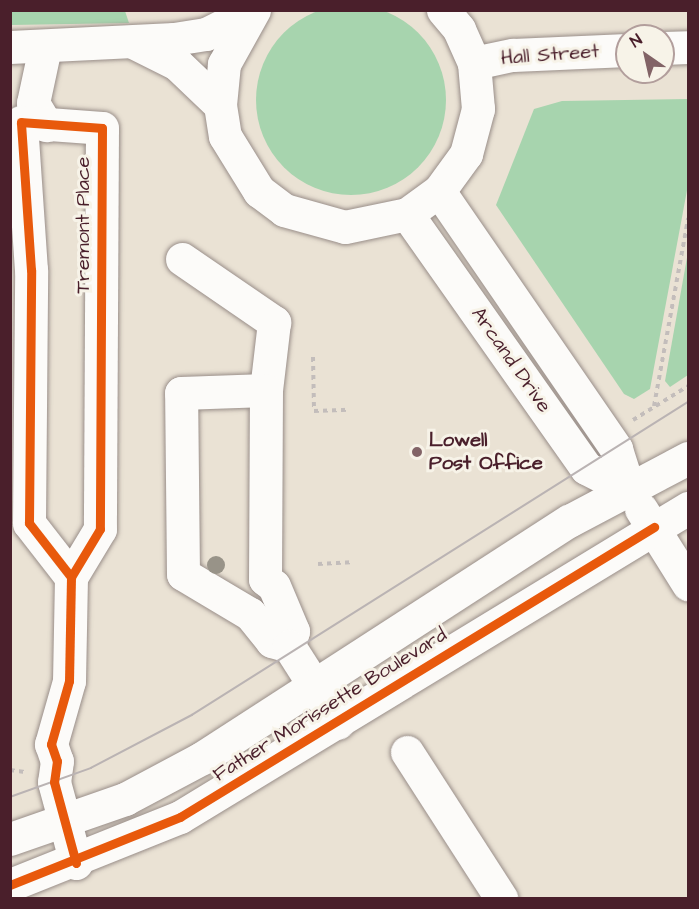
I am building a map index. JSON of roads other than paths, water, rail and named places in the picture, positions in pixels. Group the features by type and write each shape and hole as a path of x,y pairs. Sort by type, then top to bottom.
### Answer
{"street":[{"path":"10,47 44,57 206,34 254,10"},
{"path":"254,10 228,54 220,105 238,165 284,210 345,227 407,214 439,191 466,154 475,120 474,63 443,10"},
{"path":"135,43 177,64 220,105"},
{"name":"Hall Street","path":"474,63 513,55 615,51"},
{"path":"44,57 55,80 56,107 46,125"},
{"name":"Tremont Place","path":"71,577 28,523 31,270 21,122 102,128 100,529 71,577 66,704 51,744 57,761 54,782 76,863"},
{"name":"Arcand Drive","path":"439,191 616,449 629,490 688,584"},
{"name":"Arcand Drive","path":"407,214 586,468 629,490"},
{"path":"182,259 274,322 266,390 265,579 250,614"},
{"path":"266,390 181,393 183,574 250,614 272,641 289,646 338,723"},
{"name":"Father Morissette Boulevard","path":"10,839 125,800 173,773 569,521 688,458"},
{"name":"Father Morissette Boulevard","path":"10,885 76,863 180,817 688,508"},
{"path":"265,579 274,586 293,631 289,646"},
{"path":"407,752 501,898"}],"tram line":[{"path":"10,797 91,768 192,715 688,402"}],"place":[{"name":"Lowell Post Office","path":"417,452"}]}
